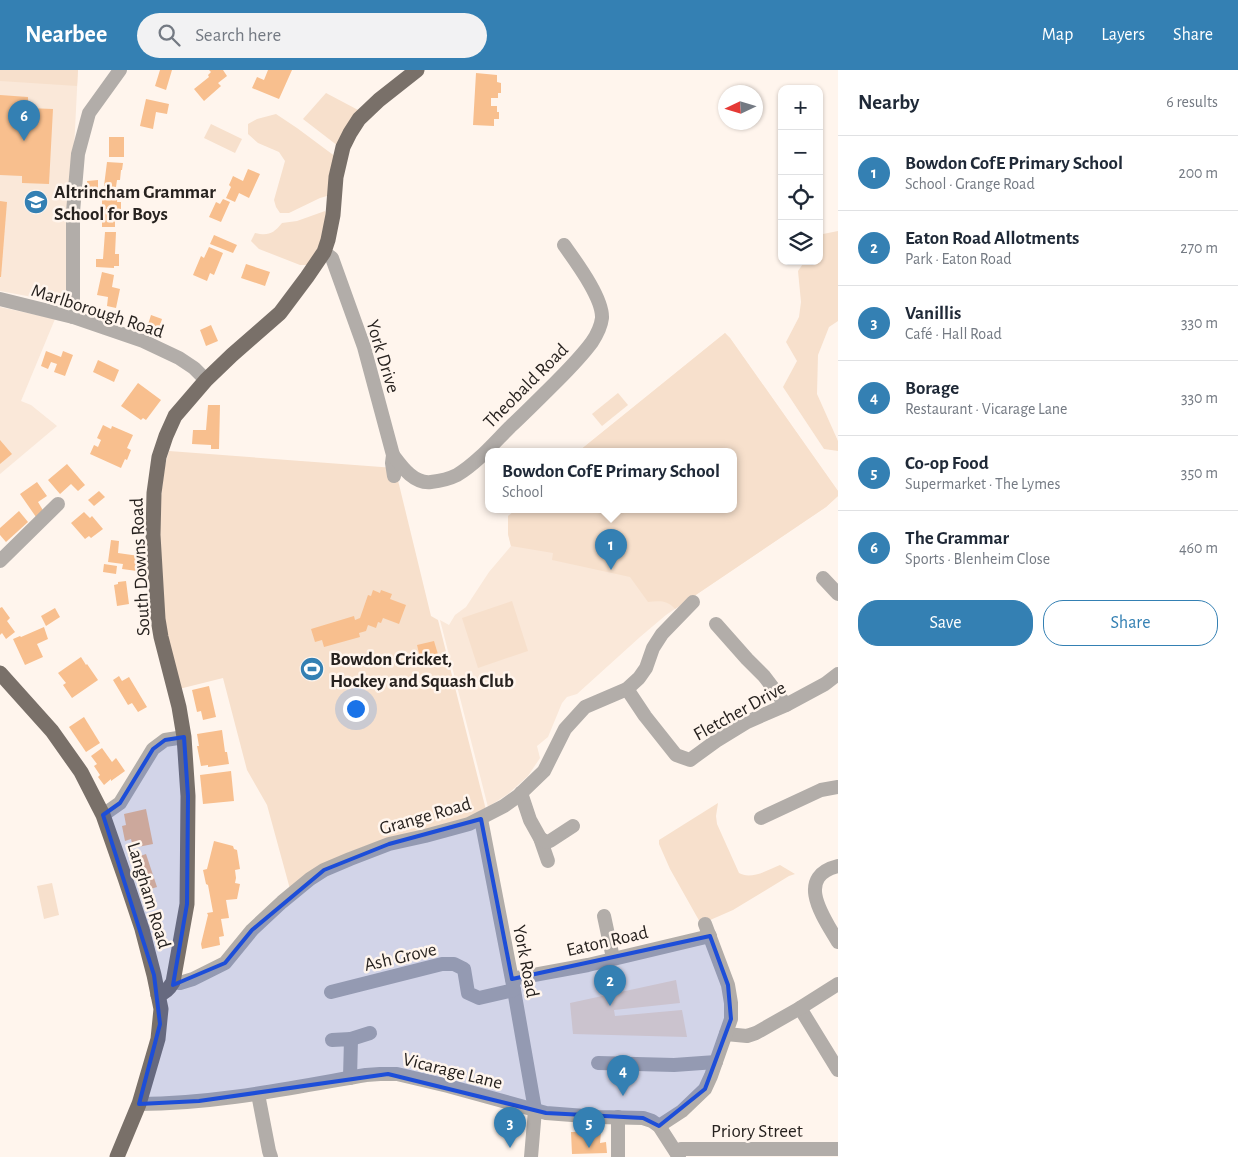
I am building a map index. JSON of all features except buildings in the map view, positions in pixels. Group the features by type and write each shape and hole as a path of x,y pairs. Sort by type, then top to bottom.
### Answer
{"main road":[{"name":"South Downs Road","path":"173,982 187,904 188,796 184,737 179,707 158,619 153,535 154,493 159,456 175,416 206,380 280,312 324,252 334,215 336,177 342,147 359,119 414,71"},
{"name":"Langham Road","path":"0,673 52,731 81,772 103,815 142,929 158,995 161,1009 158,1039 139,1104 117,1157"},
{"path":"158,995 168,990 173,982"}],"street":[{"path":"73,317 73,212 78,154 89,112 120,70"},
{"name":"Theobald Road","path":"488,448 577,361 593,341 599,329 602,318 601,307 592,287 564,245"},
{"name":"York Drive","path":"324,252 332,258 364,347 393,454 394,476"},
{"name":"Marlborough Road","path":"0,299 73,317 143,341 179,358 194,368 206,380"},
{"name":"Theobald Road","path":"393,454 404,470 413,477 429,482 456,476 485,451"},
{"path":"0,561 58,504"},
{"path":"823,578 838,594"},
{"name":"Grange Road","path":"173,982 180,983 193,979 225,963 252,930 282,902 324,870 389,844 458,828 481,819 504,806 544,771 565,729 585,707 627,689 640,678 646,668 653,648 662,634 693,602"},
{"path":"716,624 764,676 786,705"},
{"name":"Fletcher Drive","path":"627,689 645,716 676,755 690,760 747,722 786,705 825,684 838,674"},
{"path":"103,815 120,803 153,749 165,740 184,737"},
{"path":"761,818 821,790 838,787"},
{"path":"521,793 530,820 540,838 548,861"},
{"name":"York Road","path":"481,819 535,1110 531,1157"},
{"path":"540,838 546,842 550,841 573,826"},
{"path":"838,866 820,875 814,894 838,942"},
{"path":"604,916 613,958"},
{"name":"Eaton Road","path":"513,985 708,930 728,985 731,1019 726,1034"},
{"name":"Ash Grove","path":"331,992 442,964 454,964 464,969 468,993 479,998 513,985"},
{"path":"678,1154 659,1126 682,1112 705,1089 712,1076 726,1034 747,1036 756,1033 838,984"},
{"path":"800,1008 838,1070"},
{"path":"332,1040 350,1039 370,1034"},
{"path":"350,1039 350,1078"},
{"path":"598,1063 674,1065 716,1062"},
{"name":"Vicarage Lane","path":"139,1104 198,1101 258,1094 350,1078 397,1074 546,1113 643,1118 659,1126"},
{"path":"258,1094 271,1157"},
{"path":"618,1117 618,1157"},
{"name":"Priory Street","path":"678,1154 681,1149 689,1148 838,1149"}],"highlighted area":[{"path":"184,737 188,796 187,904 173,985 225,963 252,930 324,870 389,844 481,819 512,979 710,936 728,985 731,1019 705,1089 659,1126 643,1118 546,1113 388,1074 199,1101 139,1104 160,1024 154,975 103,815 120,803 153,749 165,740"}],"shaded area":[{"name":"Altrincham Grammar School for Boys","path":"0,70 78,70 66,307 27,296 0,291"},
{"path":"0,70 78,70 77,86 0,81"},
{"path":"326,93 360,111 338,146 303,119"},
{"path":"276,114 336,157 327,196 289,213 280,213 274,200 285,161 279,152 258,143 248,134 248,124 257,119"},
{"path":"211,124 242,139 235,153 204,138"},
{"path":"325,211 327,216 322,232 321,245 308,265 300,265 259,249 251,241 255,233 270,233 276,230 282,223 297,221"},
{"path":"838,231 838,321 829,327 818,355 817,394 838,441 838,451 824,449 783,387 797,361 786,342 799,317 801,302 798,271 802,265 823,265 823,234"},
{"path":"0,307 55,319 21,401 31,405 57,426 0,474"},
{"path":"725,333 838,491 838,496 826,507 666,615 577,694 567,697 562,703 548,737 537,746 540,758 528,776 508,794 488,807 440,620 449,625 455,615 466,607 489,572 511,546 508,534 508,516 512,513 737,513 737,448 583,448"},
{"path":"725,333 838,491 838,496 826,507 675,609 659,601 648,602 630,577 552,560 553,553 511,546 508,534 508,516 512,513 737,513 737,448 583,448"},
{"path":"618,393 628,405 602,426 592,414"},
{"name":"Bowdon Cricket, Hockey and Squash Club","path":"169,451 395,468 431,616 438,620 486,810 474,816 371,844 350,852 327,862 290,889 267,805 247,770 223,678 179,689 171,660 163,611 159,512 165,465"},
{"path":"512,601 528,651 478,668 462,618"},
{"path":"718,803 717,824 739,873 754,875 780,865 795,874 733,910 701,924 670,869 659,840"},
{"path":"52,883 59,915 44,919 37,886"},
{"path":"676,980 680,1003 614,1010 615,1016 682,1010 687,1037 573,1034 570,1003"}],"place":[{"name":"The Grammar","path":"24,141"},
{"name":"Altrincham Grammar School for Boys","path":"36,202"},
{"name":"Bowdon CofE Primary School","path":"611,570"},
{"name":"Bowdon Cricket, Hockey and Squash Club","path":"312,669"},
{"name":"Eaton Road Allotments","path":"610,1006"},
{"name":"Borage","path":"623,1096"},
{"name":"Vanillis","path":"510,1148"},
{"name":"Co-op Food","path":"589,1148"}]}
